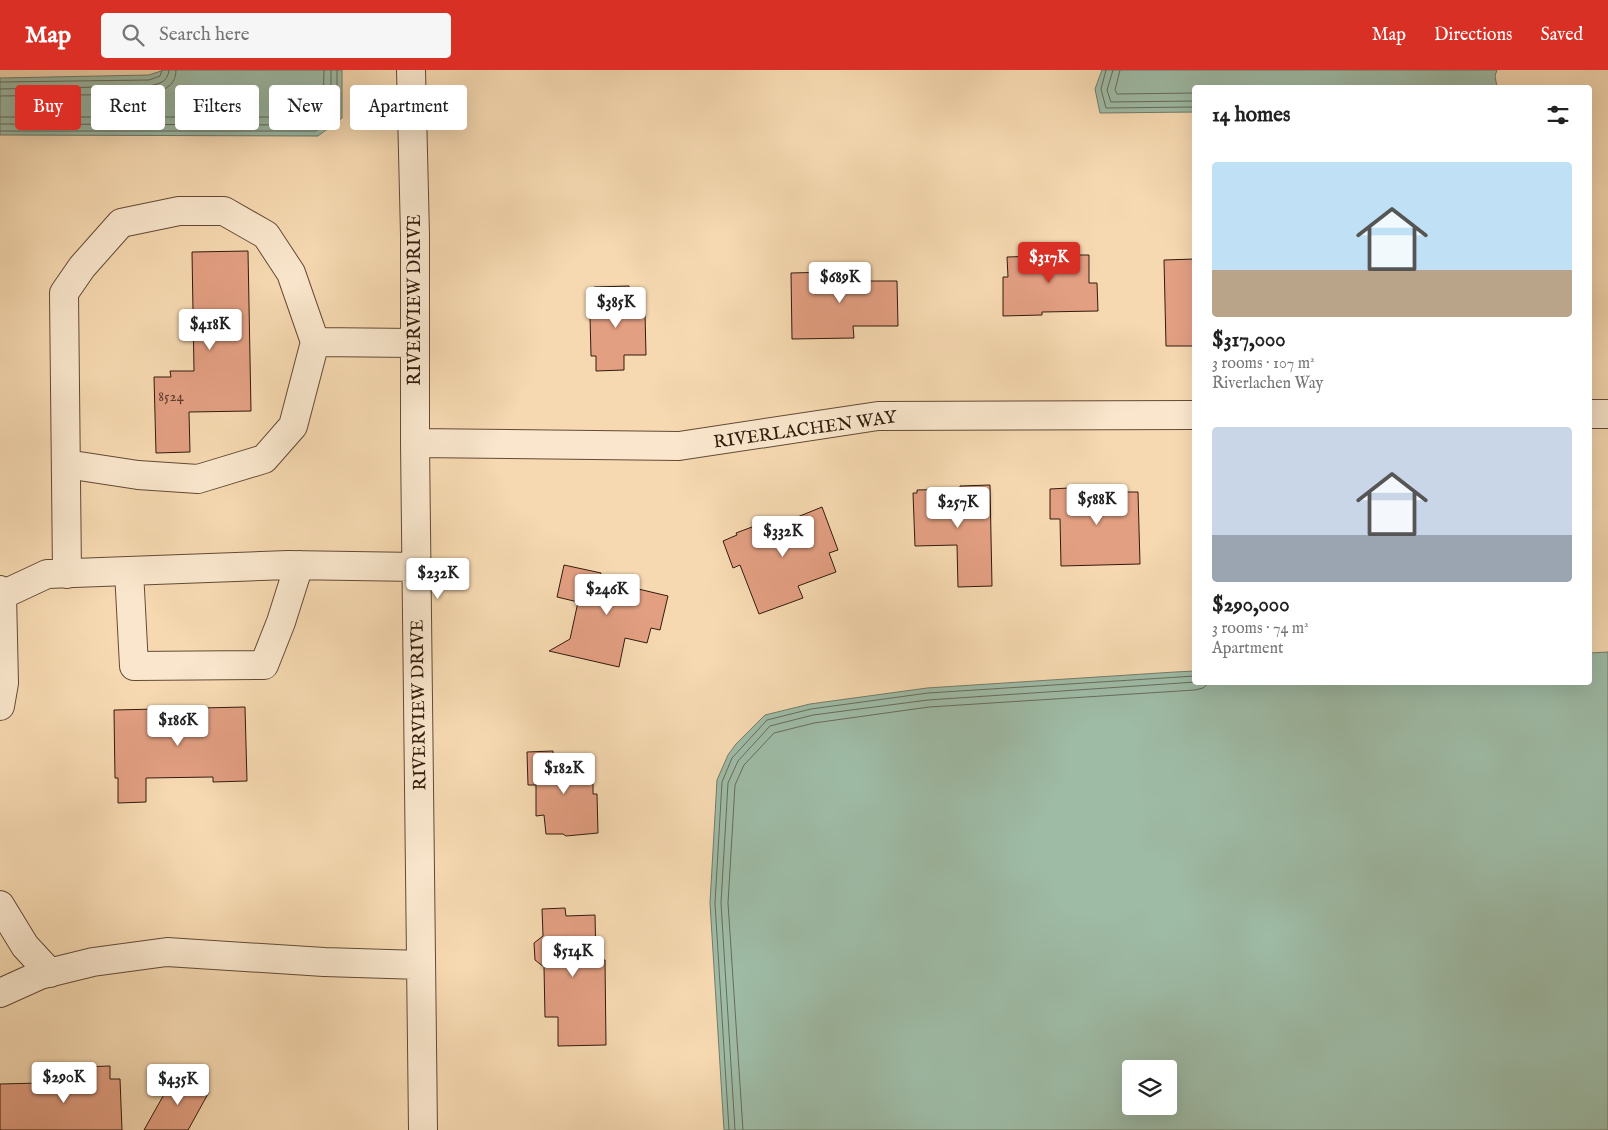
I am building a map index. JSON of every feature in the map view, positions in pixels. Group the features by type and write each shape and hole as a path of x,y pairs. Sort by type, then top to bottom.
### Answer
{"street":[{"name":"RIVERVIEW DRIVE","path":"411,70 423,1130"},
{"path":"66,464 138,475 198,479 264,459 293,426 315,342 291,273 266,235 224,211 179,211 121,223 82,267 64,293 67,574"},
{"path":"315,342 415,343"},
{"path":"1592,414 1608,414"},
{"name":"RIVERLACHEN WAY","path":"415,443 679,446 878,416 1192,415"},
{"path":"0,706 4,683 1,592 47,574 300,565 417,567"},
{"path":"129,571 134,666 264,664 282,622 300,565"},
{"path":"0,905 25,946 50,973"},
{"path":"0,993 40,975 93,962 167,952 324,962 421,965"}],"water":[{"path":"164,70 342,70 342,118 340,120 340,85 269,85 269,130 326,130 318,136 0,135 0,78 149,75"},
{"path":"1102,70 1497,70 1495,76 1497,85 1192,85 1192,112 1100,113 1095,89"},
{"path":"1608,652 1608,1130 724,1130 710,903 717,780 728,755 736,744 765,715 810,704 927,688 1192,671 1192,685 1592,685 1592,653"}],"building":[{"path":"1075,250 1075,255 1089,255 1089,283 1097,283 1098,311 1042,312 1042,315 1003,316 1003,277 1008,277 1007,257 1039,256 1039,251"},
{"path":"248,251 251,411 189,412 190,452 156,453 154,377 171,377 170,371 194,371 192,252"},
{"path":"1192,259 1192,346 1166,346 1164,260"},
{"path":"869,271 869,281 897,281 898,326 853,326 854,338 792,339 791,273"},
{"path":"629,286 629,313 645,313 646,355 624,355 624,370 596,371 596,356 591,356 590,316 595,316 594,287"},
{"path":"990,485 992,586 958,587 957,545 915,546 913,493 917,493 917,490 960,489 960,486"},
{"path":"1107,486 1107,492 1138,492 1140,564 1061,566 1060,519 1050,519 1050,489"},
{"path":"822,507 838,550 829,553 836,572 798,586 803,598 759,614 740,565 733,568 723,541 737,535 736,533 760,524 761,528 789,517 790,520"},
{"path":"564,565 601,573 600,580 668,596 660,630 651,628 647,643 625,638 619,667 549,651 570,639 578,602 557,597"},
{"path":"245,707 247,781 213,782 213,777 146,778 146,802 118,803 118,778 115,778 114,710"},
{"path":"553,751 553,765 593,765 593,794 597,794 598,833 566,836 563,834 546,834 544,815 536,816 536,785 528,785 527,752"},
{"path":"565,908 566,916 595,915 596,960 605,960 606,1045 558,1046 558,1017 545,1017 544,967 535,960 534,943 543,936 542,909"},
{"path":"110,1066 110,1079 120,1079 122,1130 0,1130 0,1084 82,1082 82,1067"},
{"path":"176,1073 209,1092 188,1130 144,1130"}]}
